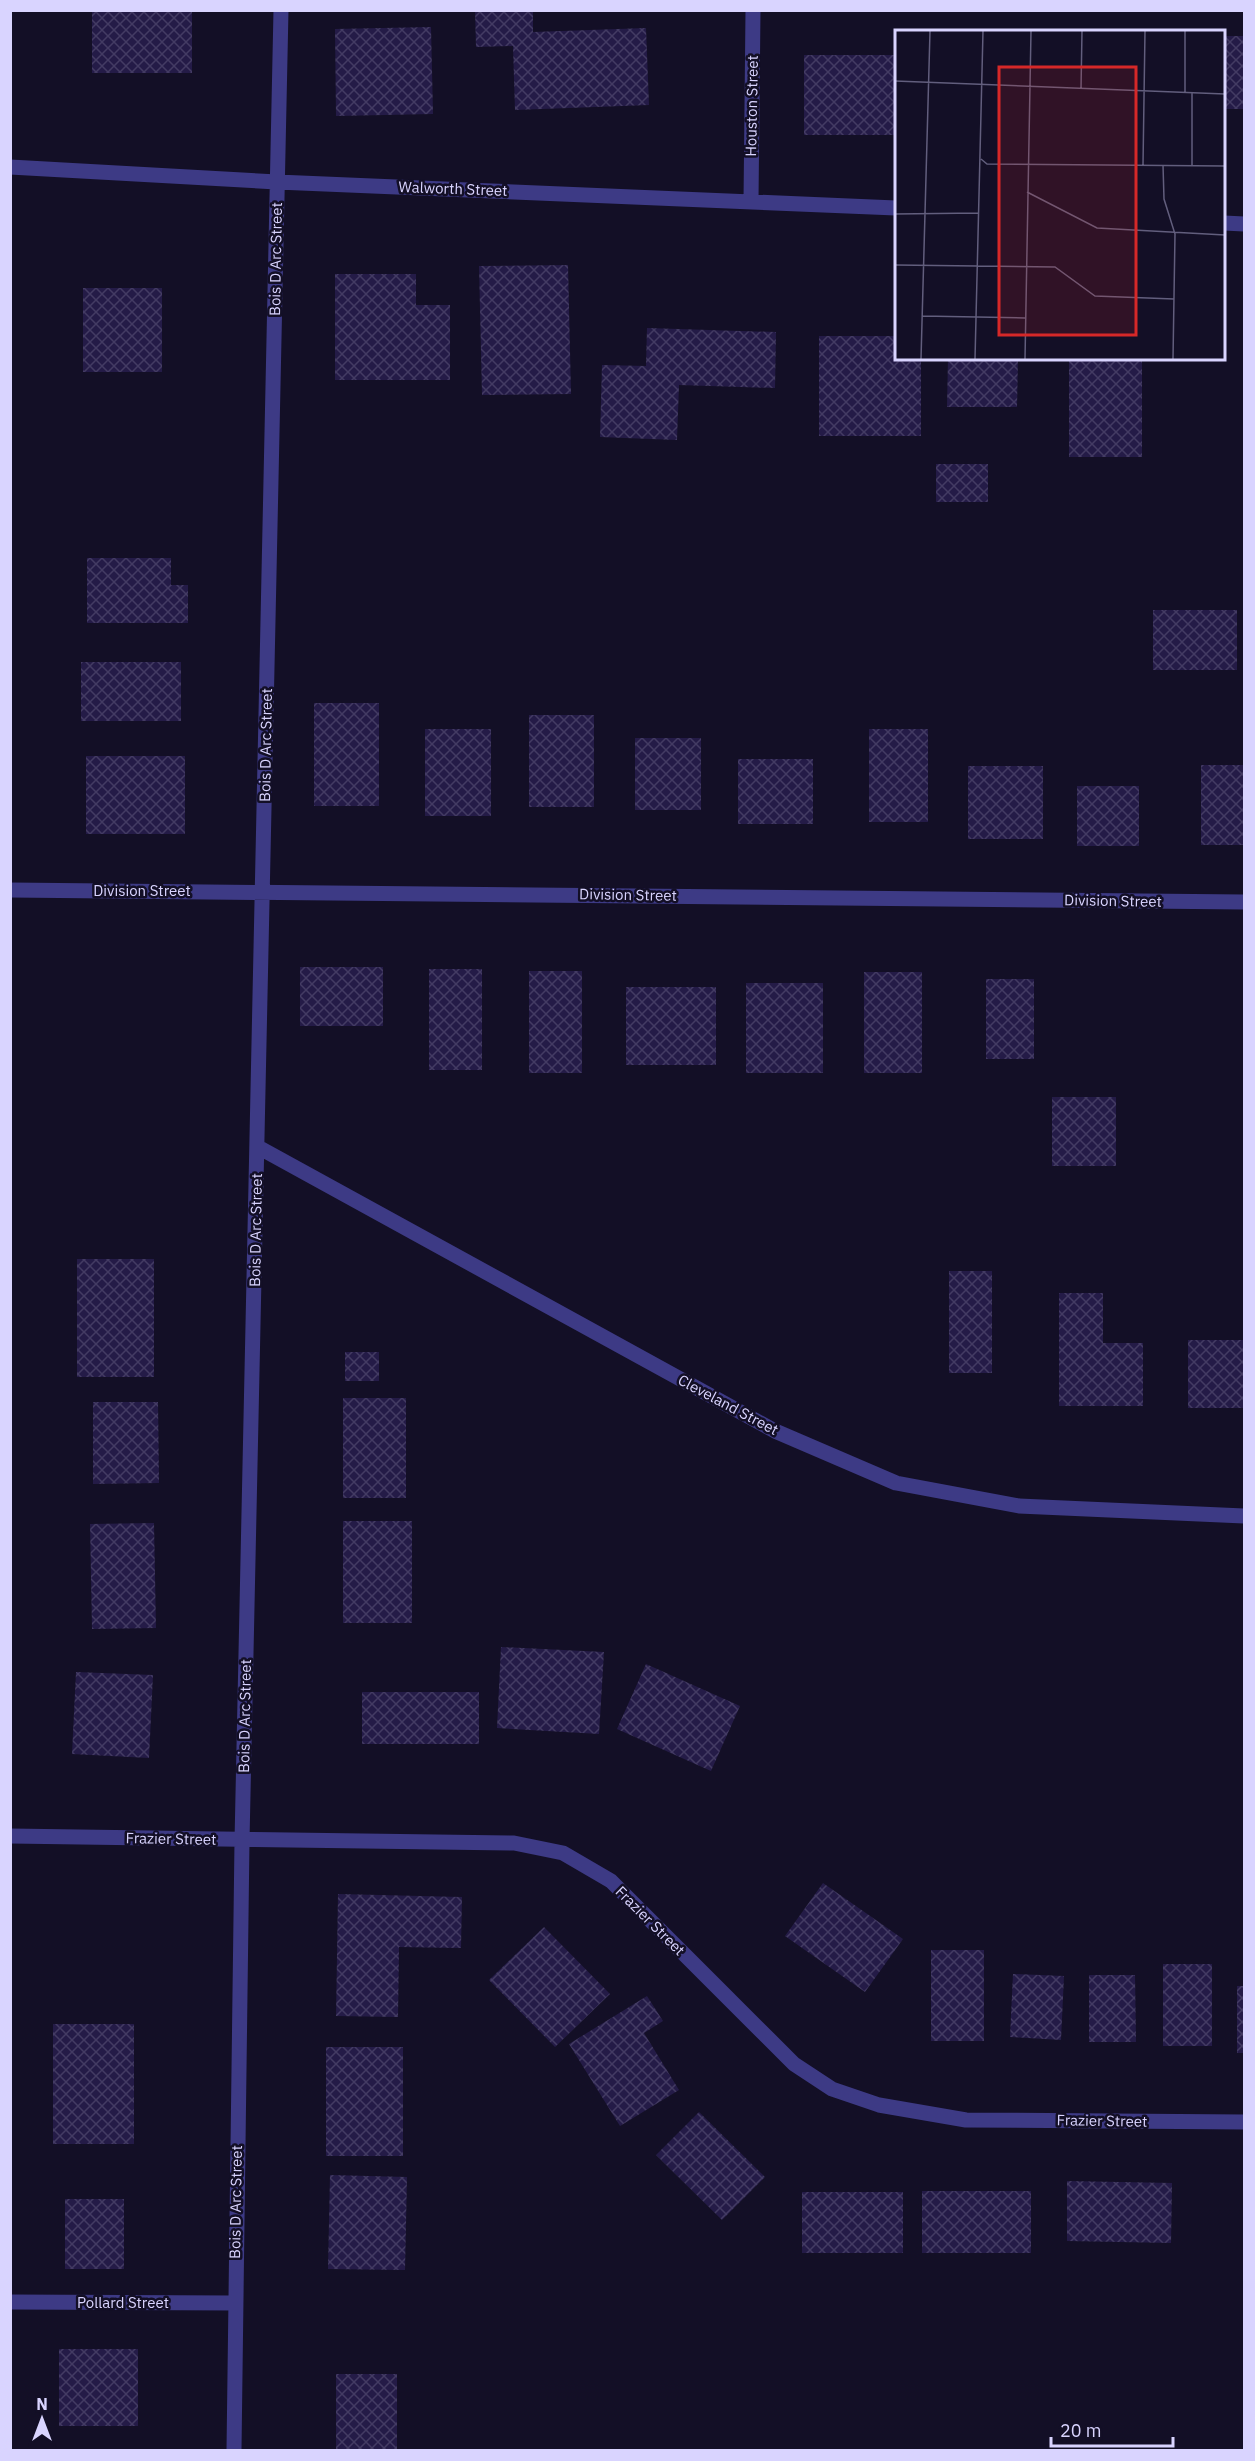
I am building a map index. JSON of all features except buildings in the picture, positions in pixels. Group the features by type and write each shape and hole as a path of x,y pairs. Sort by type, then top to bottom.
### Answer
{"street":[{"name":"Bois D Arc Street","path":"234,2451 242,1840 274,431 281,10"},
{"name":"Houston Street","path":"751,201 753,10"},
{"name":"Walworth Street","path":"10,167 277,182 895,208"},
{"path":"1225,223 1245,224"},
{"name":"Division Street","path":"10,890 1245,902"},
{"name":"Cleveland Street","path":"258,1147 775,1431 896,1483 1019,1506 1245,1516"},
{"name":"Frazier Street","path":"10,1836 514,1843 563,1853 611,1881 794,2064 832,2089 879,2105 966,2120 1245,2122"},
{"name":"Pollard Street","path":"10,2302 235,2303"}]}
